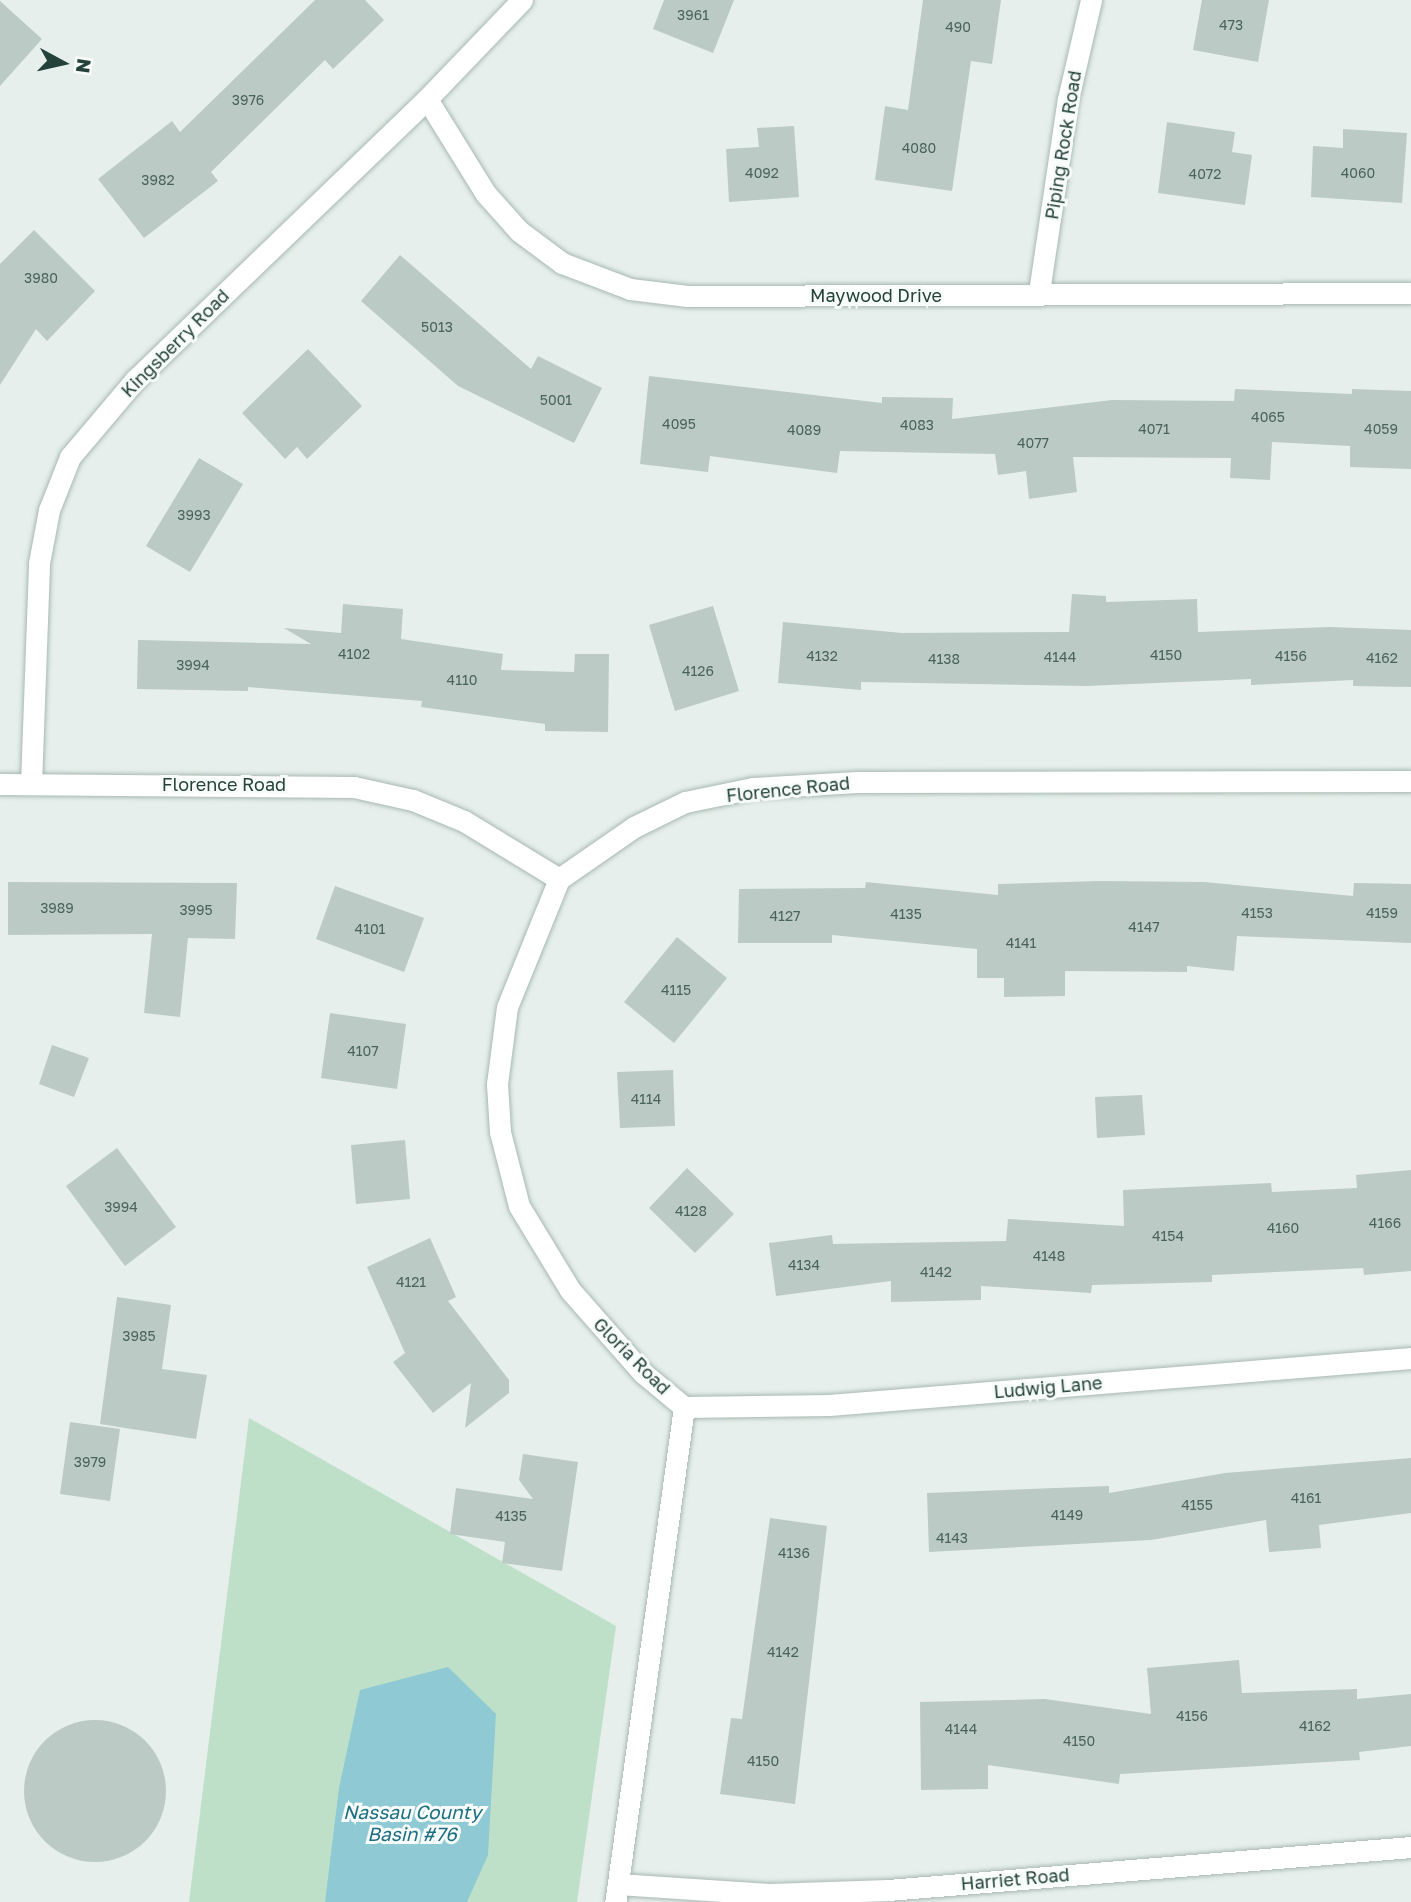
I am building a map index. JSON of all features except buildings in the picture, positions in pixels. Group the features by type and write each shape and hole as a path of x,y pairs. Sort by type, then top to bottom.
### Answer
{"street":[{"name":"Kingsberry Road","path":"31,784 39,564 49,510 70,457 135,380 427,99 522,0"},
{"name":"Piping Rock Road","path":"1040,292 1068,99 1091,0"},
{"name":"Maywood Drive","path":"427,99 486,194 519,232 562,263 630,289 688,296 1040,292 1411,293"},
{"name":"Florence Road","path":"0,784 354,787 413,800 464,821 559,879 634,827 685,802 754,789 857,782 1411,781"},
{"name":"Gloria Road","path":"559,879 507,1007 497,1084 500,1132 519,1206 569,1290 643,1373 684,1407 616,1893"},
{"name":"Ludwig Lane","path":"684,1407 829,1405 1411,1358"},
{"name":"Harriet Road","path":"616,1893 769,1894 888,1889 1411,1847"}],"green space":[{"path":"249,1418 616,1626 577,1902 189,1902"}],"water":[{"name":"Nassau County Basin #76","path":"448,1667 496,1714 488,1855 467,1902 325,1902 339,1788 360,1690"}]}
